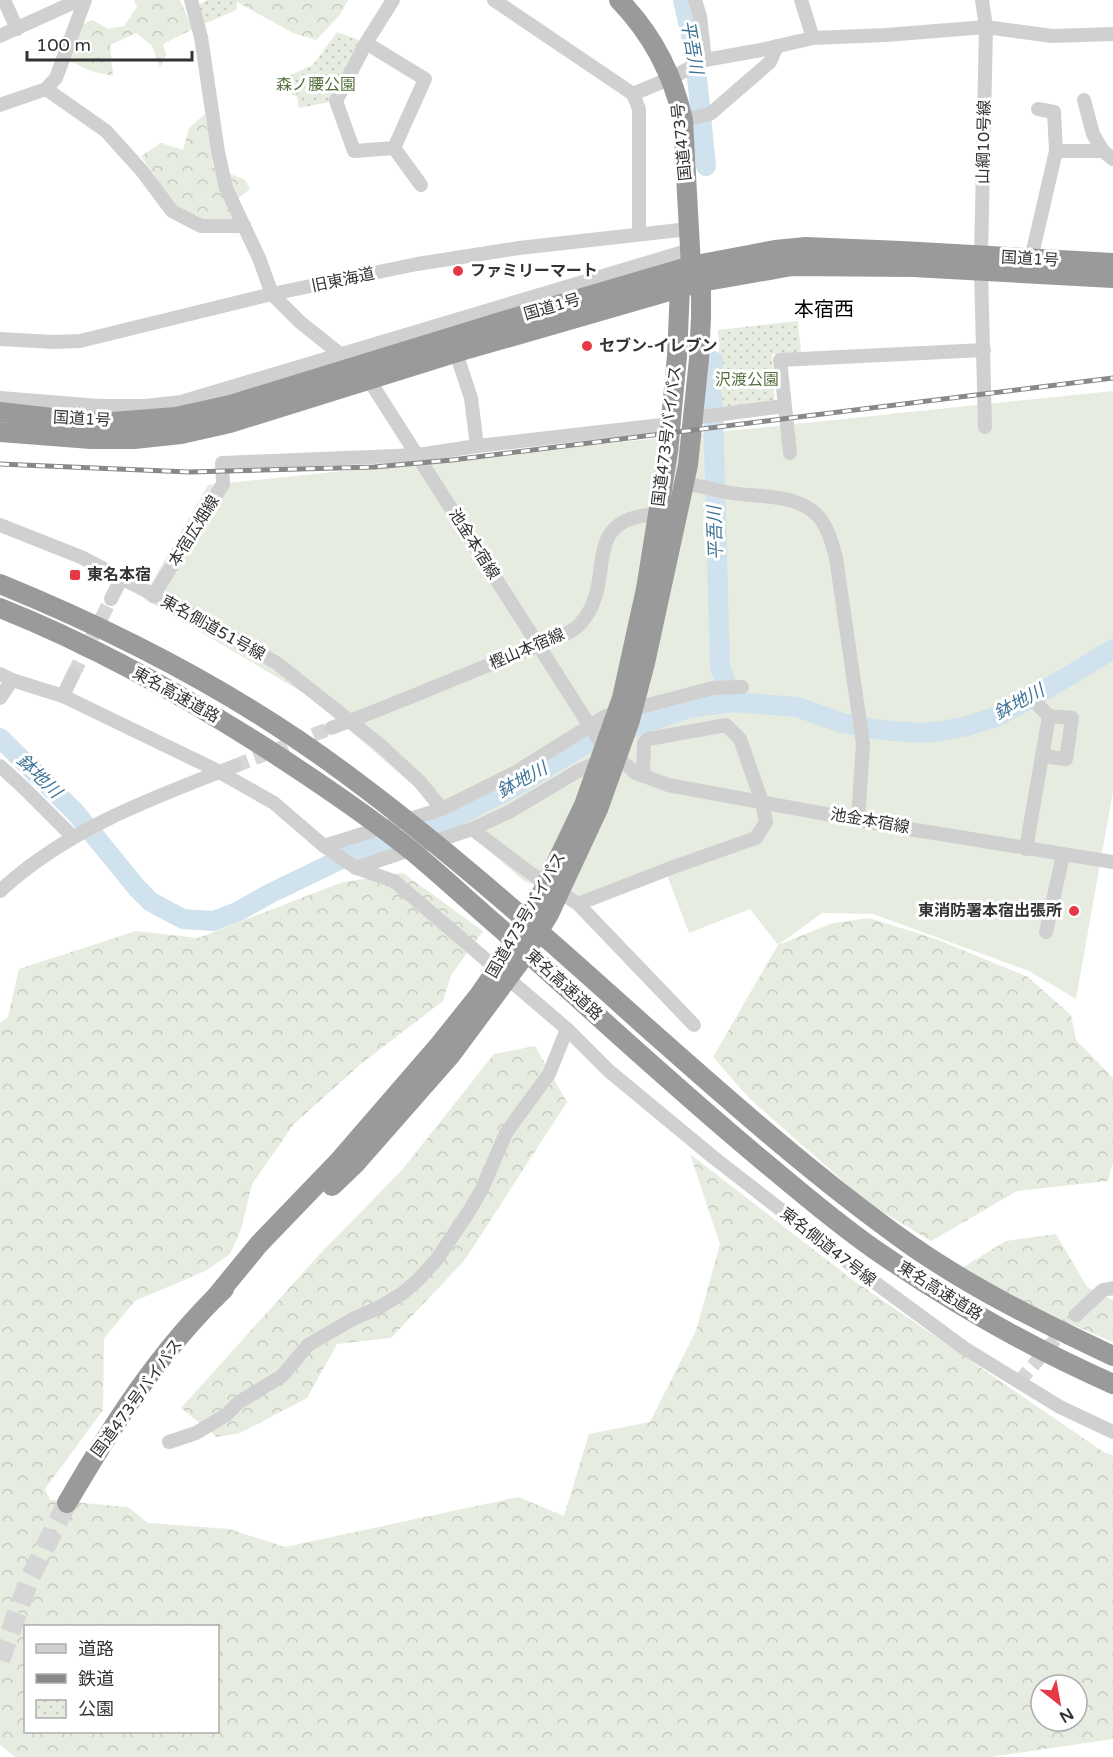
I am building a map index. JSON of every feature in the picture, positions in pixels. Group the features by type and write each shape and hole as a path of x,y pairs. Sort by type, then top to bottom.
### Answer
{"highway":[{"name":"国道473号","path":"619,0 651,40 671,78 683,120 689,229 694,266"},
{"name":"国道1号","path":"1,402 78,422 176,417 230,405 615,288 694,266 774,250 806,247 1113,278"},
{"name":"国道1号","path":"981,264 1031,259 1113,263"},
{"name":"国道473号バイパス","path":"67,1503 112,1427 167,1351 214,1299 356,1163 450,1056 486,998 519,963 549,914 598,809 630,720 670,424 677,356 680,288 694,266"},
{"name":"国道473号バイパス","path":"638,663 691,485 699,359 694,266"},
{"name":"国道1号","path":"0,432 91,439 134,439 181,434 230,423 354,366 456,353 680,288"},
{"name":"東名高速道路","path":"0,584 111,634 235,700 310,748 435,845 560,951 717,1090 858,1206 911,1246 962,1278 1016,1308 1113,1356"},
{"name":"東名高速道路","path":"0,608 91,649 170,691 236,729 371,819 414,853 719,1125 872,1248 999,1328 1113,1384"}],"street":[{"path":"4,0 17,29"},
{"path":"0,36 79,0"},
{"path":"0,105 46,89 56,78 86,0"},
{"path":"191,0 201,37 218,152 226,188 259,258 272,294"},
{"path":"393,0 366,43 336,101 354,151 394,148"},
{"path":"494,0 633,94 639,108 639,234"},
{"path":"695,0 700,16 705,60"},
{"path":"801,0 813,38"},
{"name":"山綱10号線","path":"982,0 986,27 981,264 985,427"},
{"path":"633,94 705,60 813,38 986,27 1052,36 1113,34"},
{"path":"366,43 425,79 394,148"},
{"path":"683,120 710,114 770,62 777,46"},
{"path":"46,89 106,131 142,171 172,211 201,226 244,226"},
{"path":"1084,100 1093,134 1108,155"},
{"path":"1031,259 1056,151 1054,112 1038,109"},
{"path":"394,148 421,185"},
{"path":"1056,151 1108,155"},
{"name":"旧東海道","path":"0,339 81,341 272,294 417,264 519,248 689,229"},
{"path":"1,402 145,406 181,402 354,366 497,307 595,278 694,266"},
{"path":"595,278 615,288"},
{"name":"池金本宿線","path":"272,294 300,322 354,366 418,455 589,725 608,750 636,773 668,785 1026,849 1113,862"},
{"path":"488,326 497,307"},
{"path":"790,453 780,360 984,350"},
{"path":"456,353 471,398 477,446"},
{"path":"181,402 201,411"},
{"path":"697,418 784,406"},
{"path":"418,455 670,424"},
{"name":"本宿広畑線","path":"153,596 223,484 222,463 418,455"},
{"path":"691,485 726,492 793,500 815,513 830,535 836,558 863,744 858,819"},
{"name":"樫山本宿線","path":"331,728 539,645 578,627 589,613 598,594 605,540 614,527 627,518 657,514"},
{"name":"東名側道51号線","path":"0,525 81,557 210,624 278,664 380,746 419,781 442,809"},
{"path":"111,599 121,579"},
{"path":"63,696 73,675"},
{"path":"0,698 6,677"},
{"name":"東名側道47号線","path":"6,677 63,696 160,741 219,772 274,803 324,846 356,868 394,881 567,1029 609,1071 713,1157 858,1270 964,1348 1060,1407 1113,1432"},
{"path":"324,846 442,809 516,772 606,716 713,688 742,687"},
{"path":"1026,849 1042,756 1044,711 1072,718 1066,759 1042,756"},
{"path":"578,904 756,838 766,822 762,802 740,739 726,725 648,739 645,743 643,776"},
{"path":"356,868 472,828 509,812 578,771 608,750"},
{"path":"0,766 74,836"},
{"path":"0,891 40,858 74,836 107,819 235,766"},
{"path":"472,828 529,872 578,904 694,1025"},
{"path":"1046,932 1063,855"},
{"path":"169,1442 196,1433 226,1415 239,1402 282,1376 308,1345 352,1318 380,1307 403,1293 420,1278 437,1259 468,1213 482,1189 506,1132 549,1074 567,1029"},
{"path":"1076,1315 1103,1290 1113,1288"}],"green space":[{"path":"134,0 180,0 193,29 163,44 166,55 160,67 152,46 136,33 110,45 113,76 91,71 70,61 83,24 93,20 108,29 124,26 137,7"},
{"path":"207,0 242,0 237,2 236,10 204,24 198,5"},
{"path":"242,0 348,0 339,16 316,40 293,33 237,2"},
{"name":"森ノ腰公園","path":"337,32 361,41 329,102 299,108 297,96 292,95 286,77 313,65"},
{"path":"205,114 213,167 245,180 250,189 227,207 235,220 200,219 173,203 141,156 161,143 183,150 189,128"},
{"name":"沢渡公園","path":"798,321 801,353 772,354 775,406 722,411 718,330"},
{"path":"1113,391 1113,791 1076,999 1029,971 873,914 822,913 778,945 750,909 689,933 667,875 588,906 524,881 312,698 143,598 208,485"},
{"path":"403,873 483,931 451,975 443,1001 362,1063 294,1124 252,1184 241,1229 230,1254 205,1271 135,1301 104,1338 103,1410 45,1489 50,1500 128,1507 148,1523 229,1529 285,1547 518,1497 564,1516 589,1434 650,1422 696,1331 720,1244 690,1154 853,1280 1105,1453 1113,1455 1113,1739 990,1757 15,1757 0,1745 0,1023 8,1017 19,969 136,931 198,938 343,882"},
{"path":"869,918 936,939 1028,977 1071,1015 1076,1040 1113,1078 1113,1162 1108,1181 1017,1191 931,1241 868,1203 750,1099 713,1057 778,945 833,923"},
{"path":"535,1046 567,1102 464,1261 391,1338 337,1344 307,1398 240,1433 217,1437 181,1408 319,1255 402,1170 494,1054"},
{"path":"1056,1234 1087,1287 1113,1300 1113,1342 1035,1309 960,1269 1006,1241"}],"waterway":[{"name":"平吾川","path":"683,0 694,48 706,166"},
{"name":"平吾川","path":"713,361 710,380 713,409 720,666 732,702"},
{"name":"鉢地川","path":"0,738 75,812 151,902 183,919 213,921 237,912 362,849 408,839 453,818 516,786 586,744 688,708 732,702 797,707 842,723 881,730 934,732 964,727 993,718 1030,699 1113,649"}],"tunnel":[{"path":"73,675 111,599"},
{"path":"235,766 331,728"},
{"path":"1019,1382 1076,1315"},
{"path":"0,1660 30,1578 67,1503"}],"railway":[{"path":"0,464 189,472 374,467 452,460 1113,378"}],"place":[{"name":"ファミリーマート","path":"458,271"},
{"name":"セブン-イレブン","path":"587,346"},
{"name":"東名本宿","path":"75,575"},
{"name":"東消防署本宿出張所","path":"1074,911"}],"district":[{"name":"本宿西","path":"824,310"}]}
